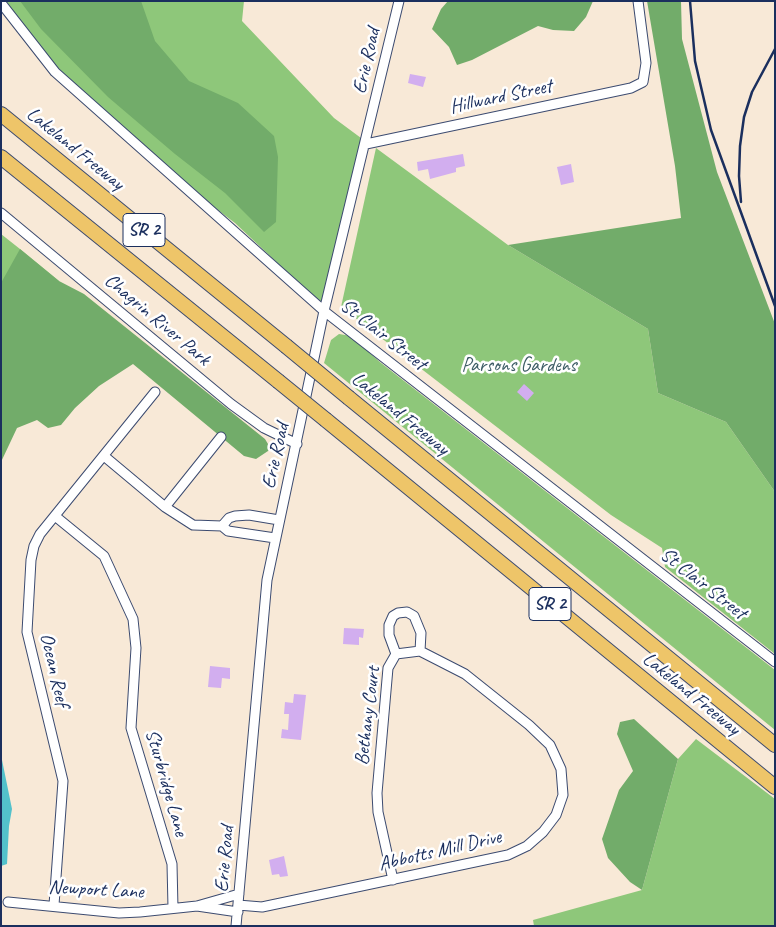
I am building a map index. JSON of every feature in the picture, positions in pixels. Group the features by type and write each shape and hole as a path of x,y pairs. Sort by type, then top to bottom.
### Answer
{"highway":[{"name":"Lakeland Freeway","path":"1,114 775,745"},
{"name":"Lakeland Freeway","path":"1,157 775,787"}],"street":[{"name":"Erie Road","path":"236,926 262,622 275,538 297,444 324,311 366,144 399,1"},
{"name":"Hillward Street","path":"366,144 631,88 643,82 646,63 638,1"},
{"name":"St Clair Street","path":"1,2 55,72 324,311 775,662"},
{"name":"Chagrin River Park","path":"1,212 231,404 264,428 297,444"},
{"name":"Ocean Reef","path":"54,905 63,781 26,632 31,560 34,546 40,534 155,392"},
{"path":"165,507 221,437"},
{"path":"104,456 165,507 193,525 222,526 228,531 275,538"},
{"name":"Sturbridge Lane","path":"55,516 104,556 133,619 136,648 131,728 172,864 173,908"},
{"path":"222,526 229,518 235,516 256,516 279,520"},
{"name":"Bethany Court","path":"394,880 378,812 377,793 388,668 396,654 389,635 389,625 393,616 398,613 407,612 414,616 421,633 420,651"},
{"path":"396,654 420,651"},
{"name":"Abbotts Mill Drive","path":"197,906 238,909 262,907 394,880 508,855 527,846 543,832 556,815 563,795 561,769 550,746 529,725 466,674 420,651"},
{"name":"Newport Lane","path":"8,902 54,905 119,913 197,906 239,894"}],"green space":[{"path":"5,1 244,1 242,21 334,118 361,138 321,304 235,223 206,201 66,78"},
{"path":"20,1 141,1 155,41 189,81 238,103 274,136 278,157 276,222 264,232 225,193 175,154 108,97 41,29"},
{"path":"448,1 593,1 586,17 574,31 553,30 538,26 472,60 457,65 449,47 432,29 441,9"},
{"path":"647,1 681,1 682,39 717,172 775,324 775,492 726,422 658,393 648,329 508,245 681,218 675,166"},
{"name":"Parsons Gardens","path":"376,148 508,245 648,329 658,393 726,422 775,492 775,654 665,567 662,548 611,515 341,307"},
{"path":"1,234 20,249 59,281 1,293"},
{"path":"20,249 59,281 84,294 265,439 271,449 256,459 244,456 133,364 99,386 75,408 61,425 48,428 37,420 17,428 1,462 1,283"},
{"path":"339,334 351,336 381,363 775,670 775,730 324,363 331,340"},
{"path":"634,719 678,759 642,890 630,882 608,858 602,839 619,790 633,771 617,734 620,722"},
{"path":"696,739 775,799 775,926 534,926 533,920 642,890 678,759"}],"water":[{"path":"1,755 12,809 7,864 1,866"}],"building":[{"path":"410,74 426,77 423,87 408,83"},
{"path":"463,154 465,166 456,168 456,172 430,179 428,169 418,171 417,162"},
{"path":"571,164 574,182 561,185 557,167"},
{"path":"524,384 534,393 527,401 517,392"},
{"path":"344,628 364,629 363,638 359,637 359,645 343,644"},
{"path":"210,666 230,668 230,679 222,678 221,688 208,687"},
{"path":"294,694 306,695 301,740 281,738 282,729 288,730 289,714 284,714 285,702 293,703"},
{"path":"284,856 288,876 272,875 269,860"}],"railway":[{"path":"690,1 695,61 711,130 775,306"},
{"path":"741,202 739,176 740,146 744,117 752,92 775,49"}]}
